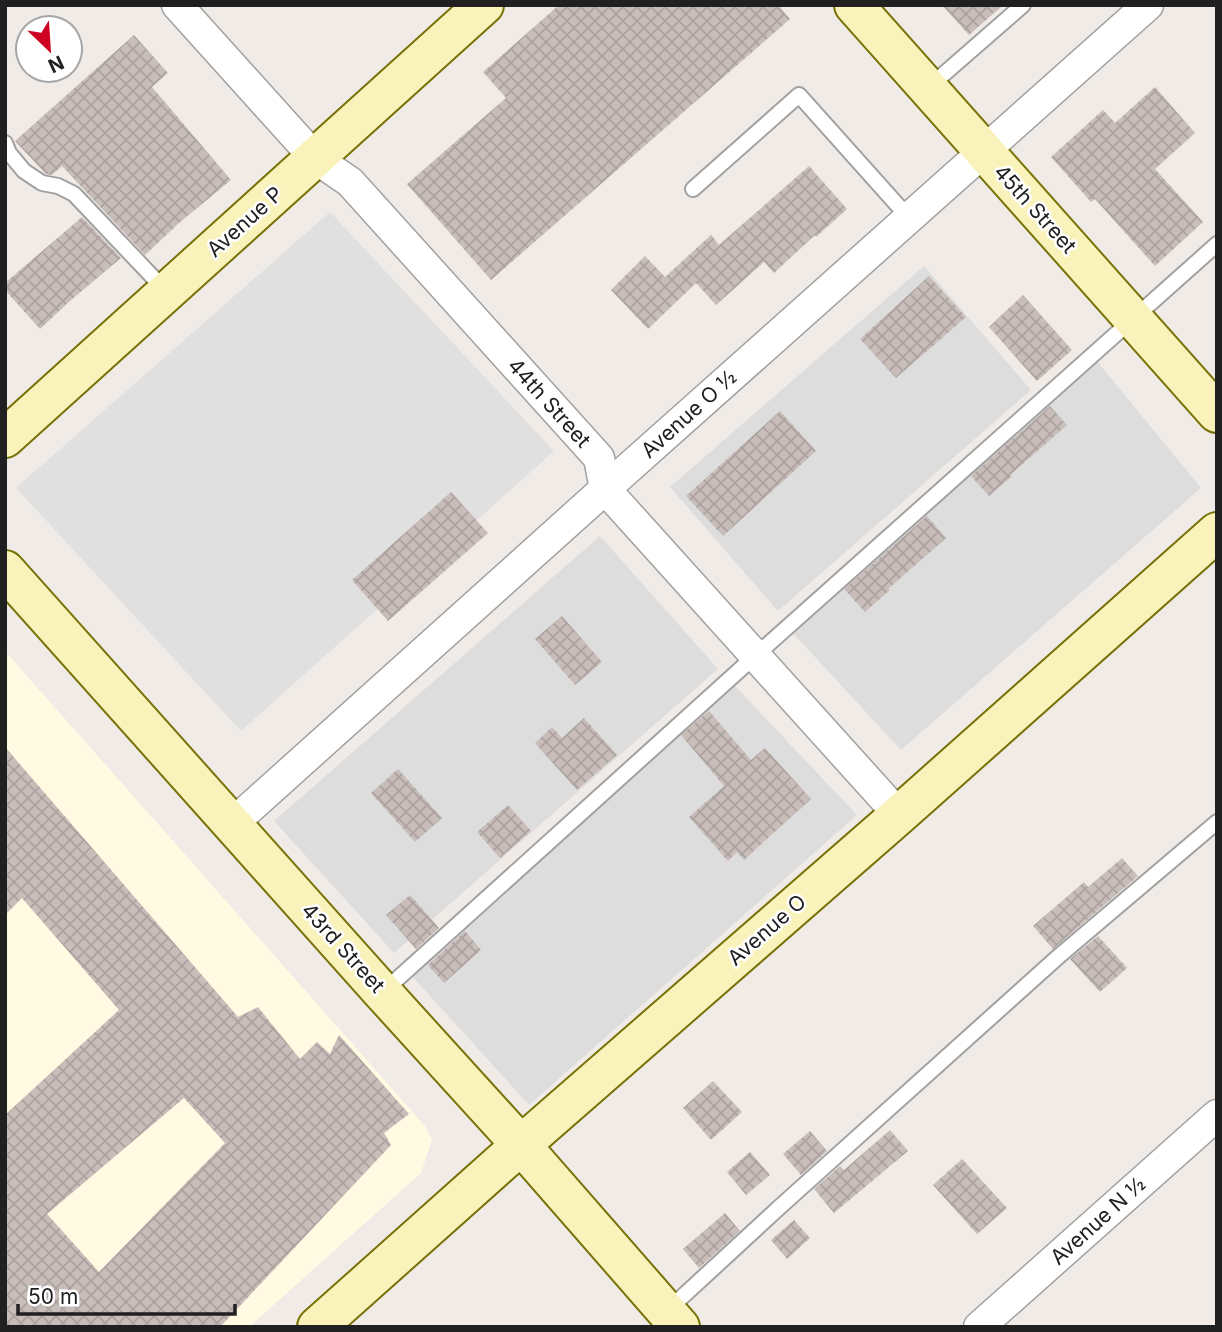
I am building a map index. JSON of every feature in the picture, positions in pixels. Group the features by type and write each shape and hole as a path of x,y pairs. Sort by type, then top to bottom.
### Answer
{"main road":[{"name":"Avenue P","path":"5,438 484,5"},
{"name":"45th Street","path":"854,5 1217,413"},
{"name":"Avenue O","path":"317,1327 1217,532"},
{"name":"43rd Street","path":"5,570 521,1145 673,1319"}],"street":[{"name":"44th Street","path":"177,5 315,158 350,182 599,458 605,489 899,815"},
{"name":"Avenue O ½","path":"232,824 1148,5"},
{"name":"Avenue N ½","path":"979,1327 1217,1115"}],"lane":[{"path":"928,88 1023,5"},
{"path":"693,189 799,95 909,218"},
{"path":"5,143 9,153 24,171 42,183 74,194 167,292"},
{"path":"383,992 1217,244"},
{"path":"673,1319 783,1204 1059,956 1217,822"}],"shaded area":[{"path":"330,212 554,451 241,731 16,488"},
{"path":"924,266 1031,390 778,611 670,487"},
{"path":"1096,360 1201,488 901,750 791,631"},
{"path":"600,536 718,669 394,953 274,821"},
{"path":"5,651 425,1126 432,1140 421,1173 249,1327 5,1327"},
{"path":"734,685 857,815 529,1105 411,975"}],"building":[{"path":"559,5 778,5 790,19 491,280 407,184 506,98 483,72"},
{"path":"942,5 1003,5 969,35"},
{"path":"134,35 168,73 152,87 231,180 145,255 62,166 52,175 46,174 15,141 79,84 84,84 84,80"},
{"path":"1155,87 1195,133 1155,169 1203,222 1155,266 1095,199 1091,202 1051,157 1103,110 1115,123"},
{"path":"809,166 847,209 774,273 764,262 716,305 696,283 648,329 611,290 645,256 665,277 711,235 719,245"},
{"path":"82,217 121,258 40,329 5,290 5,283"},
{"path":"929,276 966,317 896,378 860,339"},
{"path":"1023,295 1072,350 1037,381 989,327"},
{"path":"1050,406 1067,425 989,496 971,476"},
{"path":"780,411 816,451 723,536 686,496"},
{"path":"451,492 488,533 388,621 352,580"},
{"path":"927,516 946,538 865,612 844,589"},
{"path":"562,616 602,662 575,685 535,639"},
{"path":"709,711 751,760 765,748 811,799 744,860 737,852 728,861 689,817 724,786 681,735"},
{"path":"584,718 617,755 577,790 535,743 552,727 562,738"},
{"path":"5,747 238,1017 258,1007 300,1059 317,1042 330,1054 339,1035 409,1114 384,1133 391,1145 220,1327 5,1327 5,1115 119,1010 22,898 5,915","holes":["184,1098 225,1143 99,1272 47,1214"]},
{"path":"398,769 442,818 415,842 371,793"},
{"path":"508,805 531,831 500,858 477,832"},
{"path":"1122,858 1138,876 1053,949 1033,926 1084,882 1088,887"},
{"path":"410,895 439,928 416,949 386,915"},
{"path":"465,931 481,950 444,983 428,965"},
{"path":"1098,936 1127,968 1100,992 1070,959"},
{"path":"713,1081 742,1112 711,1140 683,1108"},
{"path":"890,1130 908,1151 834,1213 814,1189 840,1166 844,1170"},
{"path":"810,1131 827,1151 801,1175 783,1154"},
{"path":"750,1152 770,1175 746,1195 727,1172"},
{"path":"962,1159 1007,1208 977,1234 933,1185"},
{"path":"725,1213 740,1231 699,1268 683,1249"},
{"path":"794,1220 810,1238 787,1259 771,1240"}]}
